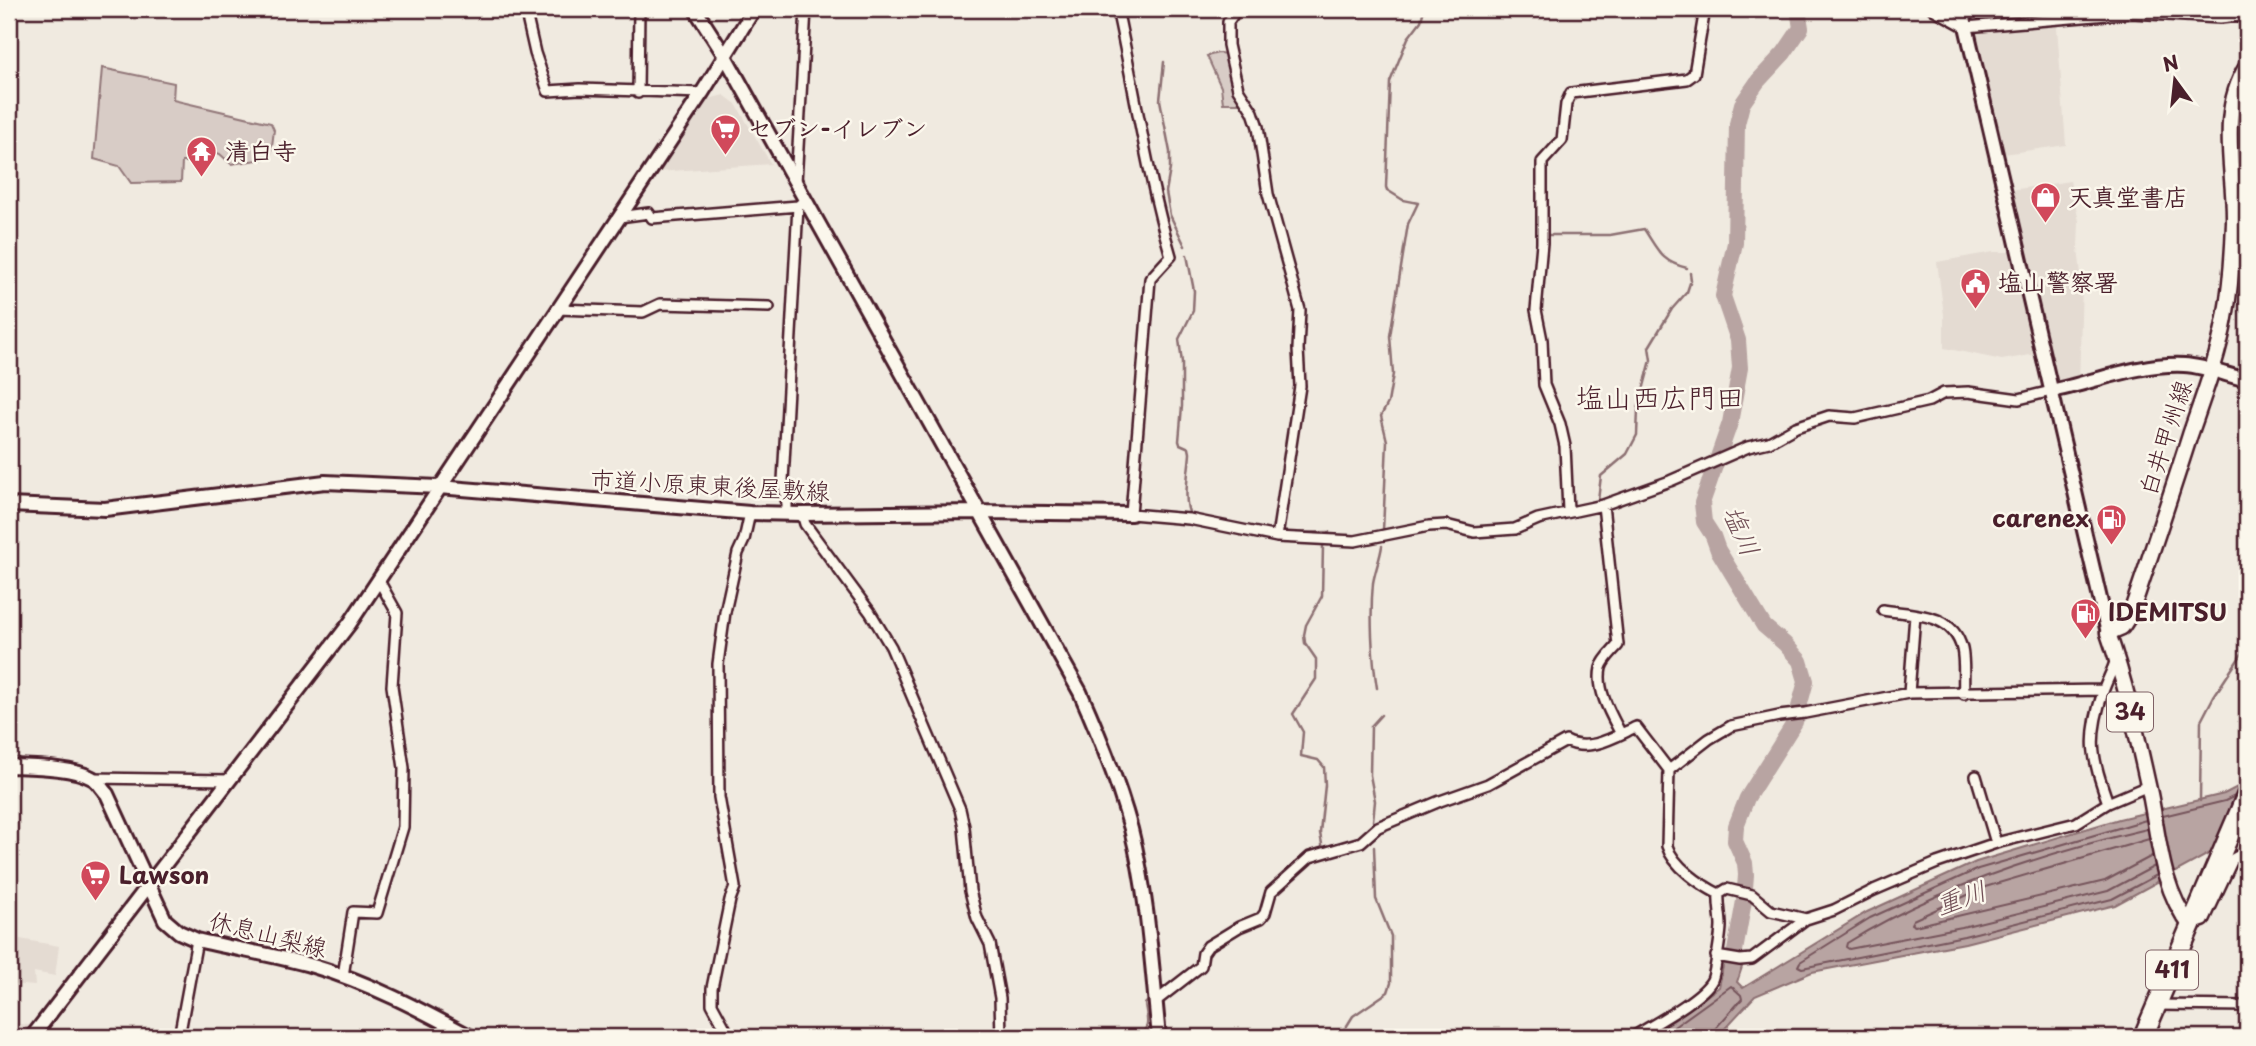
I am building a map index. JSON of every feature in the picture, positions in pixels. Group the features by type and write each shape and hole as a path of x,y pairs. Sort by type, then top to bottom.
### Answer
{"highway":[{"name":"411","path":"2143,1037 2247,794"}],"main road":[{"name":"白井甲州線","path":"2108,633 2122,627 2131,612 2211,371 2225,319 2241,212 2228,137 2230,115 2241,76 2247,66"},
{"path":"2102,610 2116,616 2131,612"},
{"name":"34","path":"2108,633 2117,657 2149,789 2169,890 2178,911 2190,925"}],"street":[{"path":"253,9 268,9"},
{"path":"525,9 535,53 548,91 580,89 702,93"},
{"path":"638,93 639,9"},
{"path":"695,9 725,56 796,184 801,203 1080,692 1110,761 1131,829 1141,879 1159,1037"},
{"path":"33,1037 350,623 702,93 754,9"},
{"path":"796,184 806,9"},
{"path":"1117,9 1156,206 1171,256 1150,279 1131,514 1355,541 1429,526 1446,525 1474,532 1515,529 1538,519 1603,505 1670,481 1748,447 1769,442 1796,427 1829,416 1855,418 1929,401 1944,393 1978,393 2019,399 2151,366 2186,365 2247,380"},
{"path":"1237,9 1228,22 1232,63 1238,89 1253,112 1258,127 1268,194 1300,310 1300,386 1278,533"},
{"path":"1568,512 1563,433 1544,385 1542,340 1536,310 1542,243 1542,162 1562,140 1566,104 1572,93 1687,79 1695,74 1706,9"},
{"path":"1933,9 1966,27 2131,13 2220,18 2246,15 2247,42"},
{"path":"1962,9 2108,633"},
{"path":"619,217 649,213 652,218 801,203"},
{"path":"787,514 784,467 801,203"},
{"path":"557,309 643,312 660,304 769,307"},
{"name":"市道小原東東後屋敷線","path":"9,505 105,509 325,482 439,487 750,513 1131,514"},
{"path":"1603,505 1618,645 1601,666 1601,682 1606,705 1621,734"},
{"path":"730,1037 712,1004 712,988 735,887 719,797 719,664 725,612 750,513"},
{"path":"802,514 805,524 870,612 891,647 960,808 970,891 977,918 990,944 1000,998 1001,1037"},
{"path":"343,976 353,912 377,913 403,827 404,768 392,686 397,613 378,579"},
{"path":"1883,610 1942,619 1956,634 1963,650 1964,694"},
{"path":"1909,693 1915,615"},
{"path":"2108,803 2091,743 2104,690 2117,657"},
{"path":"1669,770 1709,739 1731,726 1779,716 1909,693 2104,690"},
{"path":"1156,1001 1201,966 1203,953 1208,946 1239,927 1261,918 1271,892 1310,857 1362,842 1378,827 1488,784 1566,741 1577,747 1600,743 1636,727 1669,770 1669,853 1706,887 1752,895 1771,911 1806,919"},
{"path":"9,766 71,772 92,778 228,780"},
{"path":"1976,776 1996,844"},
{"name":"休息山梨線","path":"92,778 107,794 165,920 179,932 197,940 313,966 343,976 427,1013 471,1037"},
{"path":"1716,956 1740,960 1752,958 1806,919 1834,910 1937,863 2076,823 2108,803 2149,789"},
{"path":"2190,925 2204,921 2233,859 2247,851"},
{"path":"1633,1037 1681,1007 1706,988 1713,978 1721,925 1718,913 1723,891"},
{"path":"179,1037 197,940"},
{"path":"2157,1005 2247,1006"}],"shaded area":[{"path":"1962,9 2056,9 2061,19 2057,27 2066,145 1997,155"},
{"path":"1227,54 1242,103 1223,103 1221,87 1207,56"},
{"path":"102,68 174,83 173,100 271,123 274,130 271,154 264,159 231,164 220,154 208,149 204,162 182,162 181,182 131,183 119,166 94,159"},
{"path":"724,95 736,104 771,164 657,172 708,99"},
{"path":"2070,181 2079,221 2078,248 2082,283 2079,386 2051,391 2042,353 2002,360 1944,348 1944,315 1937,262 1993,252 2019,252 2005,191"},
{"path":"9,937 59,946 55,976 34,972 35,986 11,984 14,1023 35,1026 27,1037 9,1037"}],"water":[{"name":"重川","path":"2247,782 2247,833 2115,905 1965,943 1812,972 1755,996 1717,1037 1647,1037 1719,987 1724,964 1742,967 1737,982 1743,988 1867,912 1976,862 2119,819 2224,794"}],"waterway":[{"path":"1383,531 1387,441 1381,416 1388,403 1393,374 1390,336 1408,224 1418,203 1403,200 1386,187 1390,82 1408,38 1421,21 1424,9"},
{"name":"塩川","path":"1731,973 1746,875 1745,863 1735,841 1736,826 1747,798 1795,722 1806,681 1800,661 1764,626 1718,550 1704,522 1702,503 1730,423 1740,368 1738,340 1723,296 1735,243 1737,124 1742,104 1801,28 1798,9"},
{"path":"1164,62 1160,100 1170,152 1166,192 1170,215 1185,246"},
{"path":"1547,235 1610,235 1644,229 1666,259 1687,268"},
{"path":"1187,255 1194,291 1193,311 1179,339 1182,363 1179,441 1189,448 1190,453 1186,495 1191,516"},
{"path":"1598,500 1601,476 1627,454 1637,435 1638,409 1651,360 1649,347 1672,309 1687,292 1690,273"},
{"path":"1955,397 1979,398"},
{"path":"2021,402 2044,398"},
{"path":"1205,518 1236,524"},
{"path":"1252,528 1287,533 1329,532"},
{"path":"1323,545 1322,596 1306,625 1304,635 1305,643 1316,659 1316,679 1293,714 1303,732 1301,756 1318,760 1324,767 1320,833 1323,850"},
{"path":"1377,688 1372,636 1372,595 1382,546"},
{"path":"2200,801 2201,721 2247,646"},
{"path":"1373,821 1375,801 1370,775 1371,726 1381,715"},
{"path":"1340,1037 1353,1016 1388,992 1391,983 1391,936 1376,899 1374,847"},
{"path":"1136,1037 1146,1027 1145,1004 1148,1001"}],"place":[{"name":"セブン-イレブン","path":"725,156"},
{"name":"清白寺","path":"202,179"},
{"name":"天真堂書店","path":"2045,225"},
{"name":"塩山警察署","path":"1975,310"},
{"name":"carenex","path":"2112,546"},
{"name":"IDEMITSU","path":"2085,640"},
{"name":"Lawson","path":"96,903"}],"district":[{"name":"塩山西広門田","path":"1660,398"}]}
